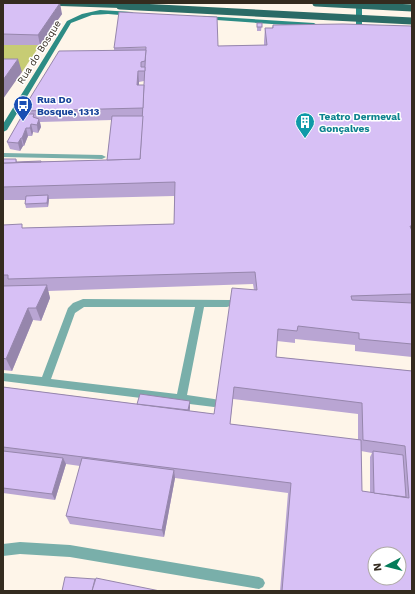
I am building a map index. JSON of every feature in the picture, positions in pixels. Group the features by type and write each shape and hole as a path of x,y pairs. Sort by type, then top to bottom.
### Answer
{"main road":[{"path":"31,3 120,6 412,21"},
{"path":"31,3 37,6 111,12"},
{"path":"316,3 412,8"}],"street":[{"path":"359,3 359,28"},
{"name":"Rua do Bosque","path":"3,130 69,22 88,14 111,12 175,16"},
{"path":"199,18 318,25"},
{"path":"350,27 367,28"}],"lane":[{"path":"3,155 102,157"},
{"path":"45,382 71,311 76,306 83,303 226,303"},
{"path":"181,399 200,303"},
{"path":"3,377 214,403"},
{"path":"3,550 20,548 70,551 259,583"}],"green space":[{"path":"3,45 40,45 22,72 3,72"}],"building":[{"path":"3,3 60,3 38,35 3,34"},
{"path":"119,12 217,17 218,46 267,45 265,28 273,28 273,25 343,24 411,26 412,226 410,226 412,231 412,294 351,296 352,300 412,303 412,344 359,339 359,333 298,326 297,331 278,329 276,357 412,371 412,591 282,591 291,483 3,447 3,387 214,414 232,288 257,290 255,272 8,279 8,275 3,275 3,225 22,224 22,228 174,224 175,182 3,187 3,163 140,159 146,47 114,48","holes":["234,387 362,403 363,440 405,446 409,498 362,491 361,440 230,424"]},
{"path":"257,23 262,23 262,27 257,27"},
{"path":"146,50 145,61 141,62 141,67 145,67 145,71 138,71 137,85 144,85 143,108 22,111 59,51"},
{"path":"3,59 18,59 3,80"},
{"path":"23,114 34,114 33,117 39,119 37,125 31,124 30,128 26,128 18,143 7,142"},
{"path":"112,116 143,116 140,159 107,160"},
{"path":"3,159 16,159 16,162 41,162 3,163"},
{"path":"48,195 47,203 25,204 26,196"},
{"path":"47,285 36,308 28,308 6,359 3,358 3,286"},
{"path":"140,394 190,401 188,410 137,404"},
{"path":"3,451 63,458 52,494 3,488"},
{"path":"373,451 403,455 406,497 374,493"},
{"path":"82,458 174,470 162,530 66,516"},
{"path":"65,577 95,579 92,591 62,591"},
{"path":"96,578 160,591 92,591"}],"place":[{"name":"Rua Do Bosque, 1313","path":"23,122"},
{"name":"Teatro Dermeval Gonçalves","path":"305,139"}]}
